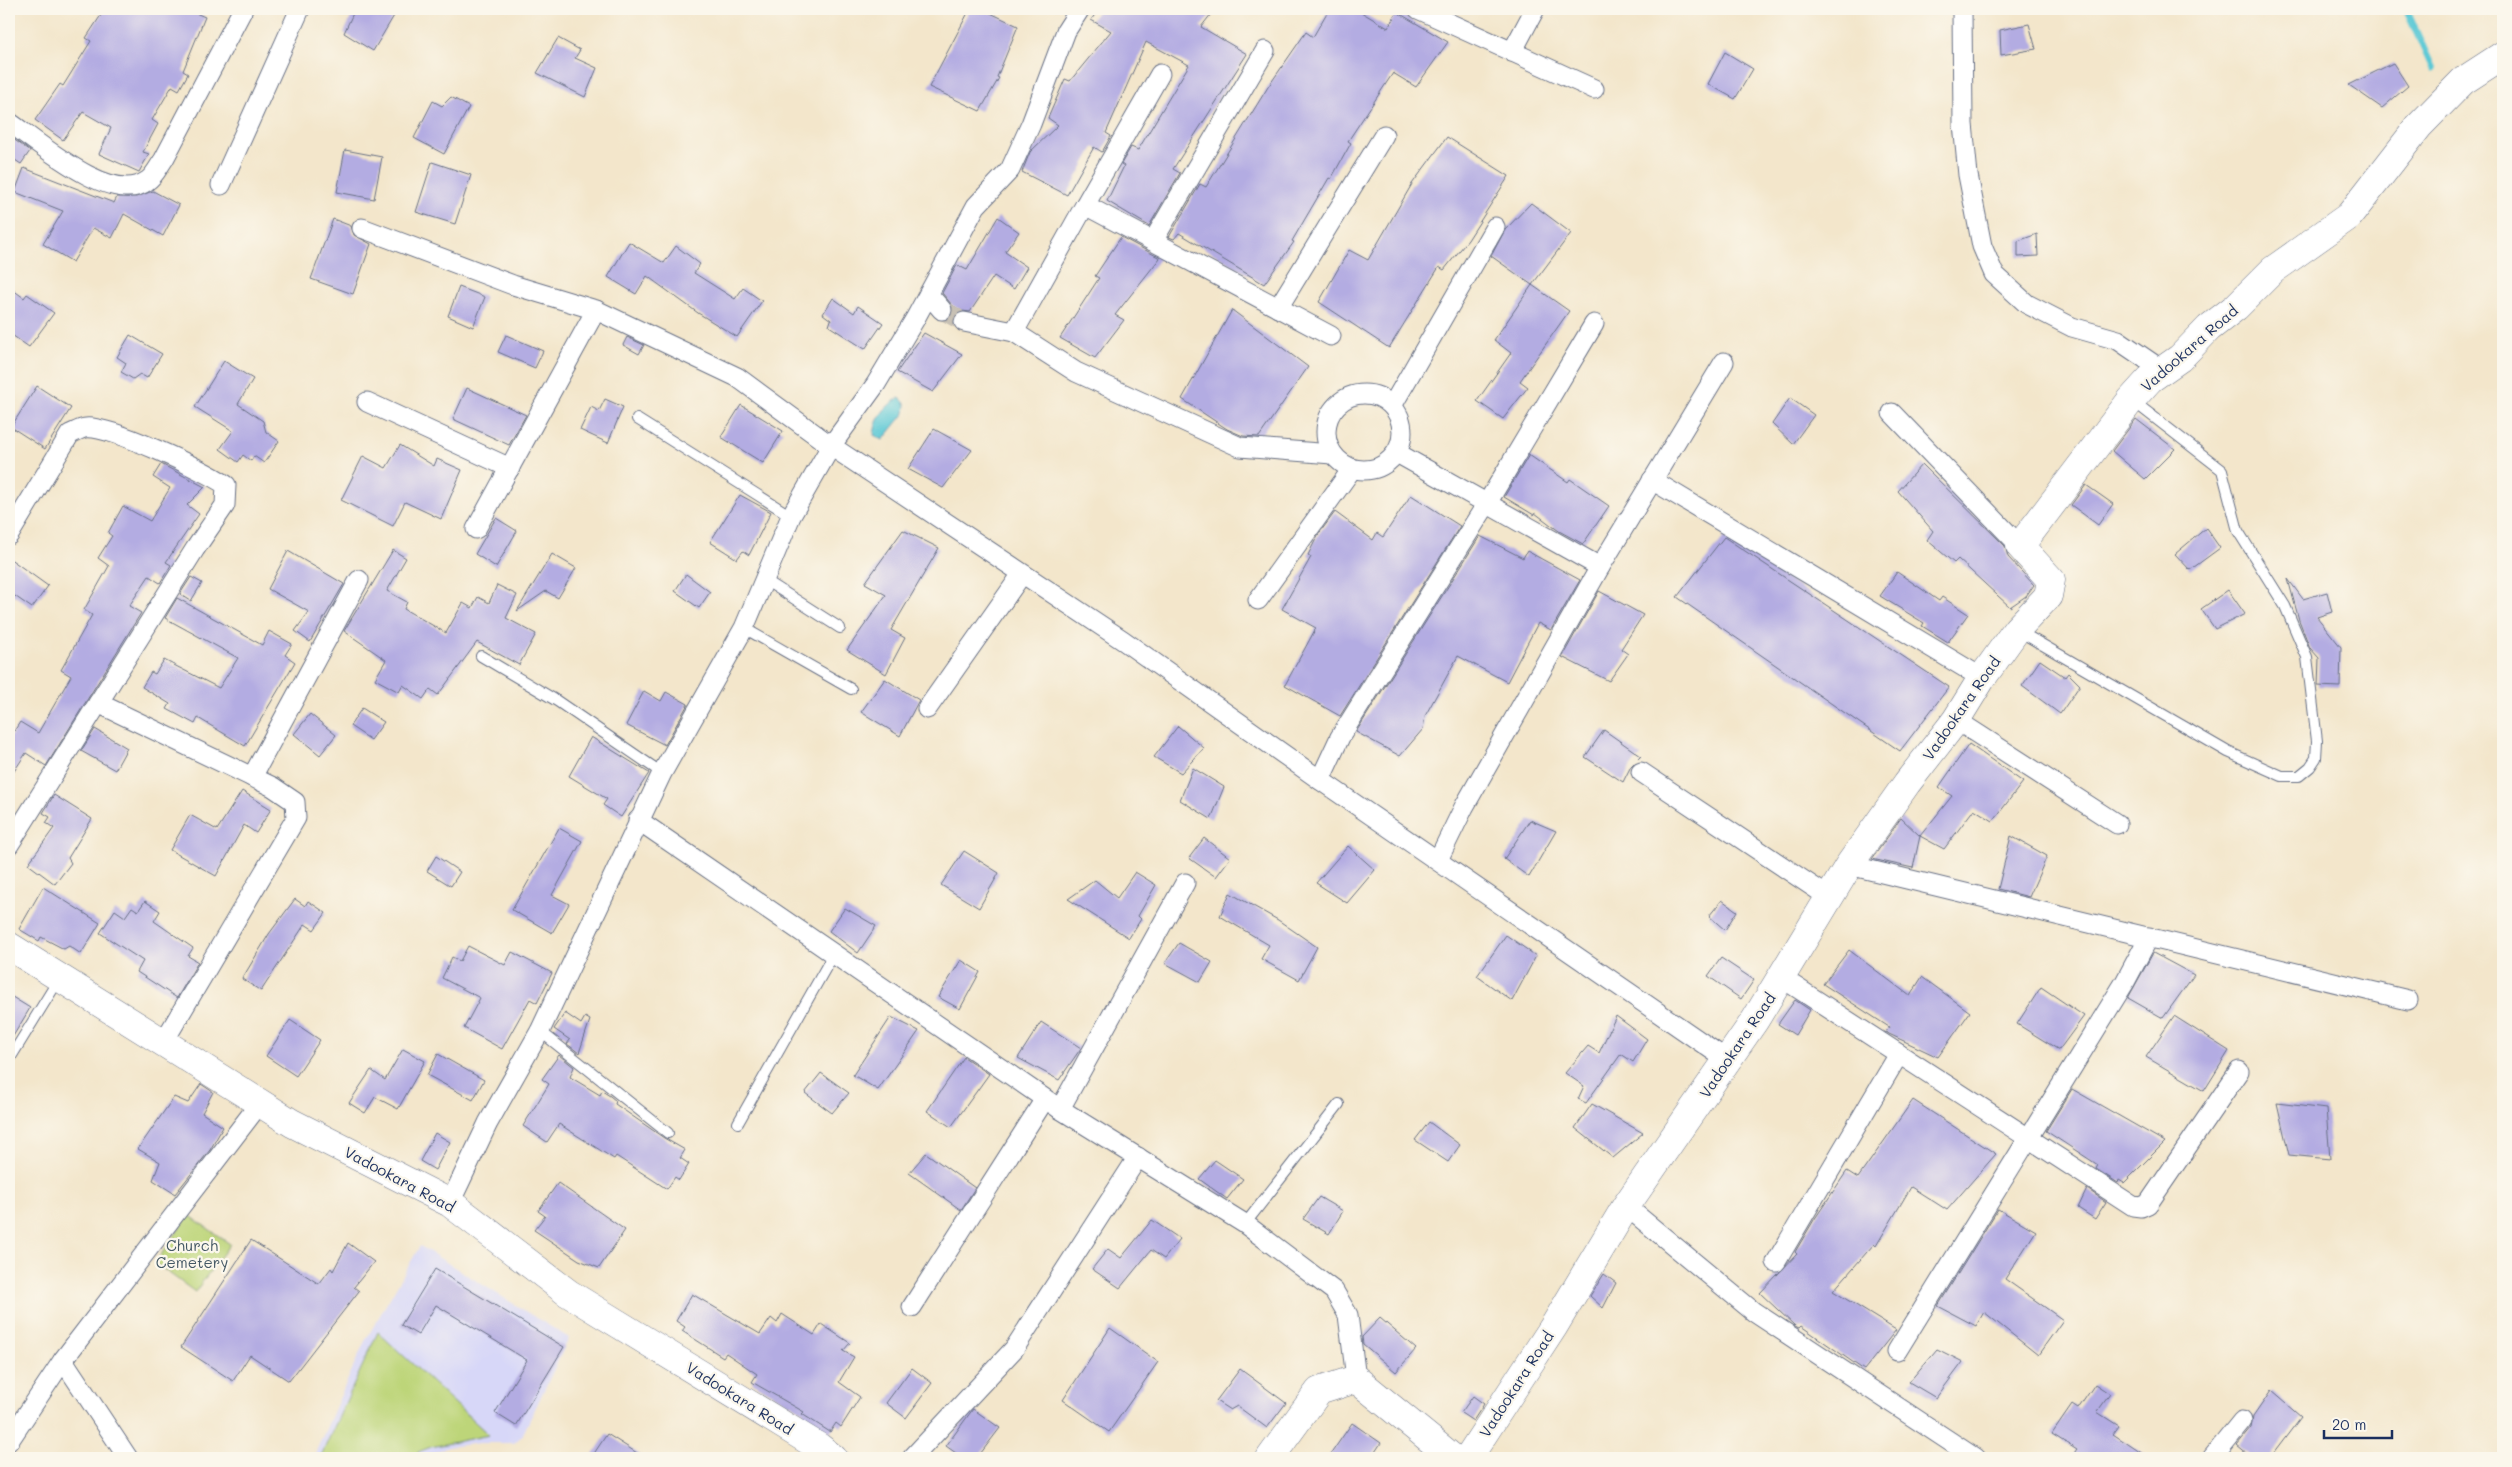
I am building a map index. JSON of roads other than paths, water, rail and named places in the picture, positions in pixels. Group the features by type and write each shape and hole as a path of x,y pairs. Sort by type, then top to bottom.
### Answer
{"main road":[{"name":"Vadookara Road","path":"1468,1458 1554,1326 1626,1206 1782,978 1849,865 1907,783 1956,720 1982,678 2017,630 2048,596 2051,580 2020,546 2131,400 2150,379 2180,358 2209,328 2236,308 2273,270 2349,216 2419,126 2464,81 2503,55"},
{"name":"Vadookara Road","path":"9,946 292,1123 450,1203 568,1292 834,1458"},
{"path":"1270,1458 1319,1391 1356,1379 1453,1458"}],"street":[{"path":"9,122 81,171 107,184 131,188 148,181 164,160 242,9"},
{"path":"221,185 300,9"},
{"path":"450,1203 488,1123 540,1031 638,820 662,773 744,628 791,516 830,446 876,384 929,295 976,206 1010,170 1031,124 1066,31 1080,9"},
{"path":"1418,9 1440,14 1512,52 1594,89"},
{"path":"1512,52 1535,9"},
{"path":"1962,9 1963,124 1968,175 1982,246 1994,274 2027,304 2072,327 2118,340 2162,370"},
{"path":"1152,241 1265,50"},
{"path":"1014,332 1160,74"},
{"path":"1278,308 1384,135"},
{"path":"1085,205 1331,336"},
{"path":"1392,406 1495,226"},
{"path":"362,228 513,285 596,310 737,378 830,446 1124,641 1320,780 1727,1060"},
{"path":"929,295 942,310"},
{"path":"476,529 596,310"},
{"path":"964,322 1014,332 1076,372 1240,447 1332,454"},
{"path":"1320,780 1340,737 1486,505 1594,324"},
{"path":"1438,860 1464,806 1600,567 1724,362"},
{"path":"1357,394 1369,394 1381,398 1392,406 1399,416 1402,428 1402,441 1397,452 1389,462 1378,469 1365,471 1352,469 1341,463 1332,454 1326,442 1325,430 1328,417 1335,407 1345,399 1357,394"},
{"path":"367,402 510,468"},
{"path":"1892,413 2020,546"},
{"path":"9,535 70,434 85,428 106,430 208,472 226,485 225,505 195,549 9,845"},
{"path":"1397,452 1486,505 1600,567"},
{"path":"1258,600 1352,469"},
{"path":"1652,480 1982,678"},
{"path":"927,709 1022,574"},
{"path":"252,777 359,580"},
{"path":"98,704 273,787 295,802 296,818 163,1043"},
{"path":"1956,720 2118,824"},
{"path":"1641,772 1830,898"},
{"path":"638,820 1060,1109 1245,1224 1334,1291 1348,1315 1356,1379"},
{"path":"1849,865 2408,1000"},
{"path":"1060,1109 1185,883"},
{"path":"1897,1351 2125,982 2149,937"},
{"path":"1782,978 2134,1206 2141,1207 2148,1204 2239,1071"},
{"path":"1776,1262 1899,1054"},
{"path":"912,1307 1045,1099"},
{"path":"9,1441 63,1360 260,1103"},
{"path":"912,1458 1014,1349 1138,1157"},
{"path":"1626,1206 1754,1312 1975,1458"},
{"path":"63,1360 128,1458"},
{"path":"2212,1458 2242,1421"}],"lane":[{"path":"2017,630 2228,752 2282,776 2299,776 2310,767 2316,758 2317,741 2307,657 2284,606 2238,531 2222,470 2131,400"},
{"path":"637,419 791,516"},
{"path":"765,580 840,628"},
{"path":"744,628 851,689"},
{"path":"481,656 557,701 662,773"},
{"path":"738,1123 833,955"},
{"path":"9,1060 59,978"},
{"path":"540,1031 668,1133"},
{"path":"1245,1224 1339,1104"}],"water":[{"path":"900,398 906,404 905,413 883,440 874,435 879,418 890,404"}],"waterway":[{"path":"2406,9 2433,69"}],"tunnel":[{"path":"942,310 964,322"}],"park label":[{"name":"Church Cemetery","path":"192,1254"}]}
